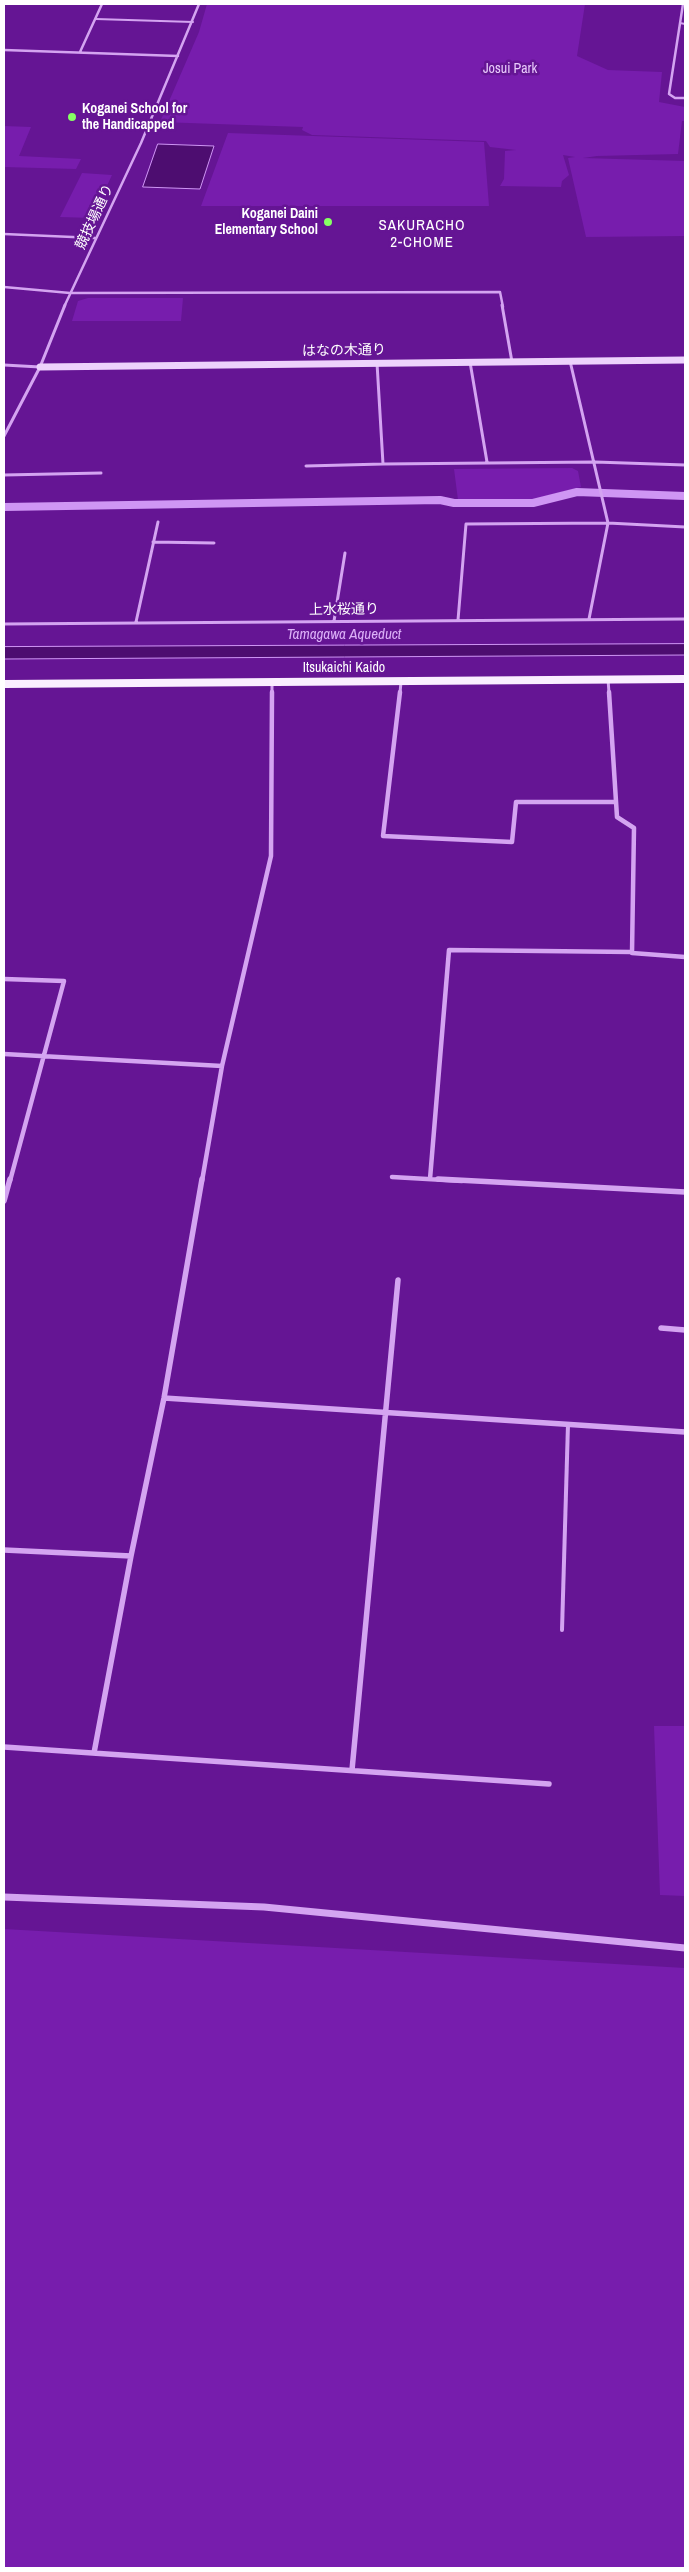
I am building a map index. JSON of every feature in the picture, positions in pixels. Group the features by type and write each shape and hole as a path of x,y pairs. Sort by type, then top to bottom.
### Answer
{"main road":[{"name":"Itsukaichi Kaido","path":"4,684 685,679"}],"street":[{"path":"80,52 102,4"},
{"name":"競技場通り","path":"4,436 40,367 70,293 141,143 199,4"},
{"path":"683,4 669,94 675,98 685,98"},
{"path":"4,50 178,56"},
{"path":"4,234 95,238"},
{"path":"4,287 70,293 500,292 512,362"},
{"name":"はなの木通り","path":"4,365 40,367 685,360"},
{"path":"570,361 608,523 589,619"},
{"path":"470,362 488,462"},
{"path":"377,363 383,464"},
{"path":"306,466 488,462 595,462 685,465"},
{"path":"4,475 101,473"},
{"path":"136,622 158,522"},
{"path":"458,620 466,524 608,523 685,527"},
{"path":"153,542 214,544"},
{"path":"334,621 345,552"},
{"name":"上水桜通り","path":"4,624 685,619"},
{"path":"608,680 617,817 634,828 632,952"},
{"path":"401,682 383,836 512,842 516,802 616,802"},
{"path":"94,1753 131,1556 164,1398 222,1066 271,856 272,683"},
{"path":"430,1179 449,950 632,952 685,958"},
{"path":"4,979 64,981 4,1201"},
{"path":"4,1054 222,1066"},
{"path":"392,1177 685,1192"},
{"path":"352,1770 388,1411 398,1280"},
{"path":"662,1328 685,1330"},
{"path":"164,1398 388,1411 685,1432"},
{"path":"4,1550 131,1556"},
{"path":"4,1747 549,1784"},
{"path":"4,1897 264,1906 685,1948"}],"lane":[{"path":"96,19 193,22"},
{"path":"680,24 685,24"},
{"path":"562,1630 568,1424"}],"green space":[{"name":"Josui Park","path":"207,4 585,4 577,56 608,70 662,72 659,102 685,107 685,121 682,121 678,154 583,158 685,161 685,236 586,237 568,158 575,157 563,155 569,175 562,181 561,187 500,186 504,179 505,151 516,150 490,147 486,141 312,135 302,130 303,127 160,122 199,32"},
{"path":"4,126 31,127 19,156 81,159 76,169 4,167"},
{"path":"228,133 484,142 489,206 201,206"},
{"path":"82,173 112,175 92,218 60,217"},
{"path":"88,298 183,298 181,321 72,321 78,301"},
{"path":"572,468 578,471 581,487 535,499 458,500 454,469"},
{"path":"654,1726 685,1726 685,1896 660,1895"},
{"path":"4,1929 685,1968 685,2568 4,2568"}],"shaded area":[{"path":"158,144 214,146 200,189 143,187"},
{"path":"685,644 685,655 4,659 4,647"}],"waterway":[{"path":"4,507 440,500 454,503 533,503 577,492 685,496"}],"place":[{"name":"Koganei School for the Handicapped","path":"72,117"},
{"name":"Koganei Daini Elementary School","path":"328,222"}],"district":[{"name":"SAKURACHO 2-CHOME","path":"422,234"}],"water label":[{"name":"Tamagawa Aqueduct","path":"344,635"}]}
